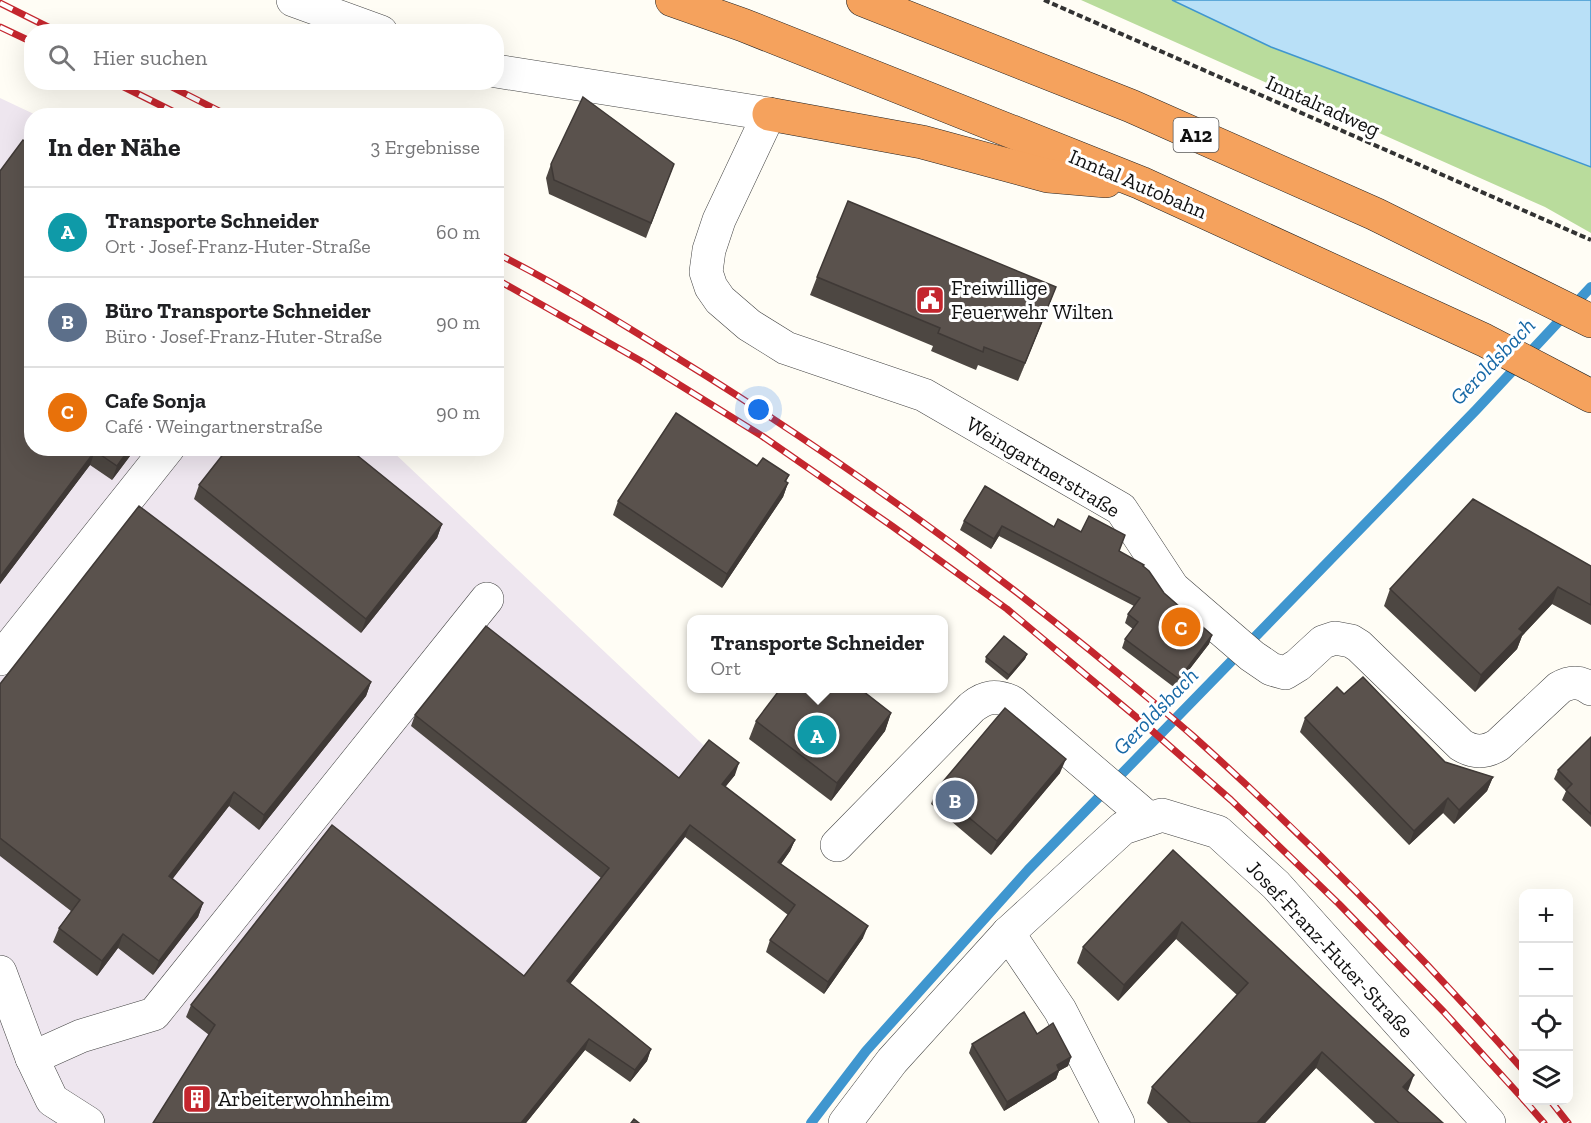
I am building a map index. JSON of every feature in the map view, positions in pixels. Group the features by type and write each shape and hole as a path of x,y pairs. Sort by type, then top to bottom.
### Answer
{"highway":[{"name":"Inntal Autobahn","path":"672,0 743,25 1141,183 1484,340 1591,396"},
{"name":"A12","path":"863,0 1131,106 1375,214 1591,321"},
{"path":"769,114 922,142 1048,176 1141,183"}],"street":[{"path":"293,0 359,24"},
{"path":"504,72 769,114"},
{"name":"Weingartnerstraße","path":"769,114 719,219 709,250 706,272 711,288 720,300 749,325 786,348 924,395 1121,509 1173,588 1271,669 1285,673 1328,639 1351,641 1369,655 1461,745 1476,752 1492,749 1498,745 1559,688 1569,683 1585,684 1591,689"},
{"path":"0,659 162,456"},
{"path":"32,1058 81,1036 154,1014 487,599"},
{"path":"837,845 972,707 982,699 993,696 1012,702 1149,819"},
{"name":"Josef-Franz-Huter-Straße","path":"845,1123 892,1061 1008,933 1123,828 1162,815 1218,832 1276,885 1489,1123"},
{"path":"1008,933 1060,1010 1118,1123"},
{"path":"0,972 32,1058 52,1100 88,1123"}],"path":[{"name":"Inntalradweg","path":"1044,0 1591,240"}],"shaded area":[{"path":"0,98 24,109 24,456 397,456 735,775 460,1123 0,1123"}],"green space":[{"path":"1081,0 1172,0 1271,47 1591,167 1591,233 1545,207"}],"water":[{"path":"1172,0 1591,0 1591,167 1271,47"}],"building":[{"path":"583,97 674,164 651,223 554,180 551,164"},
{"path":"24,141 24,456 91,456 0,577 0,171"},
{"name":"Freiwillige Feuerwehr Wilten","path":"848,201 1056,287 1025,363 984,347 983,352 938,333 940,328 817,277"},
{"path":"676,413 757,466 763,458 789,475 785,481 788,483 727,574 618,501"},
{"path":"102,456 124,456 117,466"},
{"path":"222,456 358,456 442,524 366,619 199,485"},
{"path":"985,486 1054,527 1058,519 1081,532 1089,516 1125,535 1119,551 1144,565 1164,593 1212,635 1179,679 1125,639 1138,622 1128,614 1140,598 1002,526 994,539 964,521"},
{"path":"1473,499 1591,566 1591,605 1558,587 1519,629 1523,632 1481,675 1390,589"},
{"path":"139,506 371,682 264,815 234,792 169,876 203,903 159,961 123,934 102,961 59,928 80,900 0,838 0,684"},
{"path":"486,626 679,778 709,740 739,763 722,784 795,840 778,862 868,926 828,982 770,940 795,905 690,825 567,981 651,1049 635,1070 589,1039 521,1123 153,1123 215,1025 191,1005 332,825 524,976 609,868 415,715"},
{"path":"1004,636 1027,654 1009,675 986,657"},
{"path":"1363,677 1445,762 1493,777 1459,810 1448,798 1414,831 1305,718 1337,687 1344,694"},
{"path":"777,693 865,693 891,713 837,783 756,721"},
{"path":"1005,708 1066,759 997,841 936,790"},
{"path":"1591,737 1591,814 1566,790 1572,784 1558,770"},
{"path":"1173,850 1414,1075 1403,1087 1443,1123 1399,1123 1322,1052 1257,1123 1191,1123 1152,1087 1248,983 1182,922 1124,985 1083,947"},
{"path":"1024,1012 1037,1034 1053,1023 1071,1057 1057,1065 1059,1070 1007,1102 972,1044"}],"waterway":[{"name":"Geroldsbach","path":"811,1123 866,1051 1028,870 1476,410 1591,287"}],"railway":[{"path":"0,3 42,24"},
{"path":"0,27 24,38"},
{"path":"130,90 166,108"},
{"path":"178,90 213,108"},
{"path":"504,257 604,313 758,409 904,508 1045,614 1181,725 1279,816 1404,941 1519,1065"},
{"path":"504,284 641,361 762,436 1007,609 1231,800 1339,904 1444,1012 1519,1094"},
{"path":"1528,1105 1544,1123"},
{"path":"1554,1105 1568,1123"}],"place":[{"name":"Freiwillige Feuerwehr Wilten","path":"930,300"},
{"name":"Cafe Sonja","path":"1181,627"},
{"name":"Transporte Schneider","path":"817,735"},
{"name":"Büro Transporte Schneider","path":"955,800"},
{"name":"Arbeiterwohnheim","path":"197,1099"}]}
